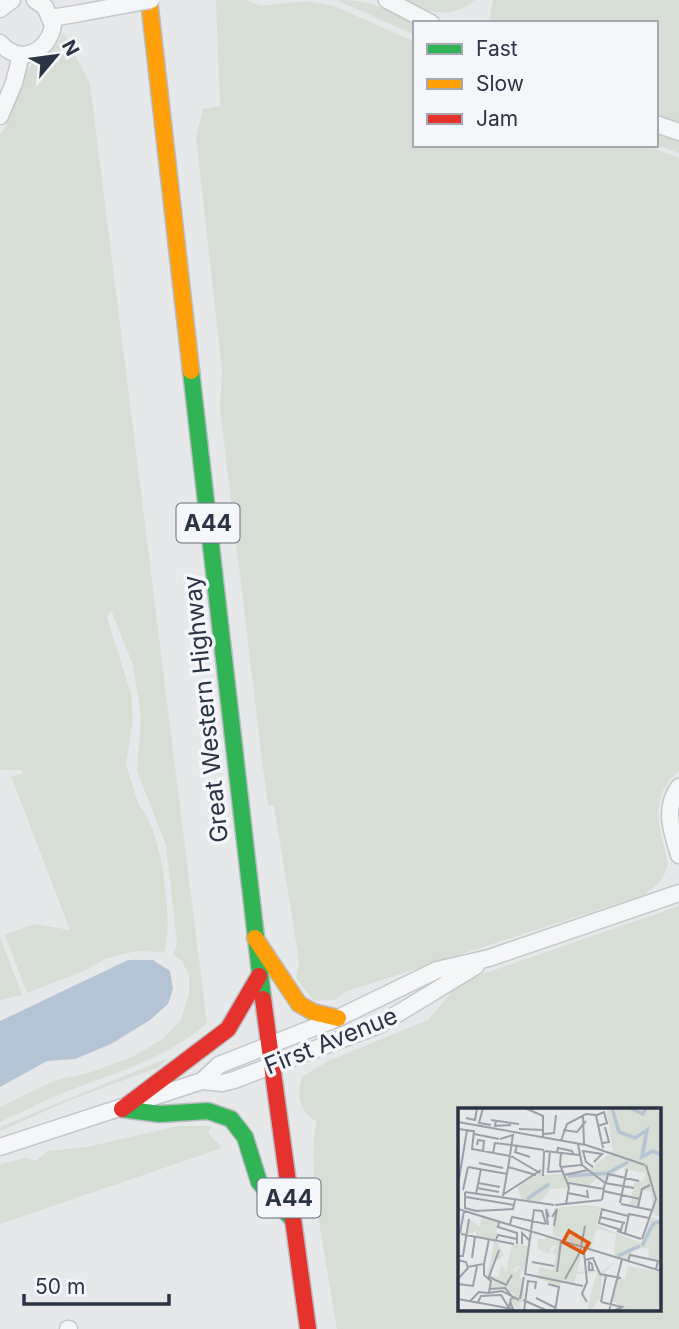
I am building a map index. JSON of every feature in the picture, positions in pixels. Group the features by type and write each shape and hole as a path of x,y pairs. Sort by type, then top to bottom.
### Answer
{"highway":[{"name":"Great Western Highway","path":"150,0 254,935 308,1329"},
{"path":"254,935 299,1004 313,1012 338,1018"},
{"path":"122,1109 228,1029 260,976"},
{"path":"122,1109 160,1114 208,1111 231,1119 245,1136 259,1182 292,1219"}],"street":[{"path":"0,9 12,0"},
{"path":"0,43 10,52 20,55 34,53 45,46 52,32 51,18 46,7 35,0"},
{"path":"51,18 150,0"},
{"path":"387,0 427,21"},
{"path":"0,116 14,83 20,55"},
{"path":"658,125 679,132"},
{"path":"679,787 673,794 669,813 679,855"},
{"name":"First Avenue","path":"0,1147 202,1081 219,1065 338,1018 437,970 489,958 679,893"},
{"name":"First Avenue","path":"202,1081 222,1083 379,1025 489,958"}],"shaded area":[{"path":"216,0 247,0 260,6 306,1 334,6 413,41 413,147 650,147 679,158 679,771 669,781 659,803 658,814 668,863 665,873 656,885 643,895 345,992 334,1000 314,1001 296,978 299,961 274,805 268,805 220,408 222,371 196,137 203,109 220,106"},
{"path":"336,0 369,3 386,10 413,24 413,34"},
{"path":"403,0 475,0 457,10 439,12"},
{"path":"493,0 679,0 679,123 658,116 658,21 489,21"},
{"path":"63,32 90,84 207,1023 174,1047 156,1056 55,1096 0,1122 0,1107 56,1080 89,1073 134,1056 163,1039 181,1020 189,994 189,975 182,961 173,954 177,944 166,845 137,771 141,716 133,665 111,610 107,618 131,694 133,719 126,765 139,806 154,834 164,877 168,921 164,952 136,951 105,959 84,971 27,993 5,935 34,924 70,930 11,776 23,774 22,770 0,770 0,135 29,68 56,46"},
{"path":"658,133 679,140 679,153 658,146"},
{"path":"679,906 679,1329 337,1329 316,1193 314,1141 317,1122 306,1113 300,1103 302,1077 328,1061 428,1020 456,987 474,977"},
{"path":"0,937 22,995 0,1000"},
{"path":"168,1058 159,1067 70,1100 0,1131 0,1127"},
{"path":"178,1126 212,1126 208,1133 222,1148 0,1224 0,1164 26,1158 36,1161 48,1151 87,1147"}],"water":[{"path":"128,960 153,960 170,971 173,989 168,1004 150,1020 111,1044 75,1059 47,1061 0,1087 0,1021"}],"traffic: fast":[{"path":"191,371 263,999"},
{"path":"122,1109 160,1114 208,1111 231,1119 245,1137 259,1182 292,1219"}],"traffic: slow":[{"path":"149,0 191,371"},
{"path":"255,938 299,1004 313,1012 338,1018"}],"traffic: jam":[{"path":"122,1109 228,1029 259,976"},
{"path":"263,999 308,1329"}]}
